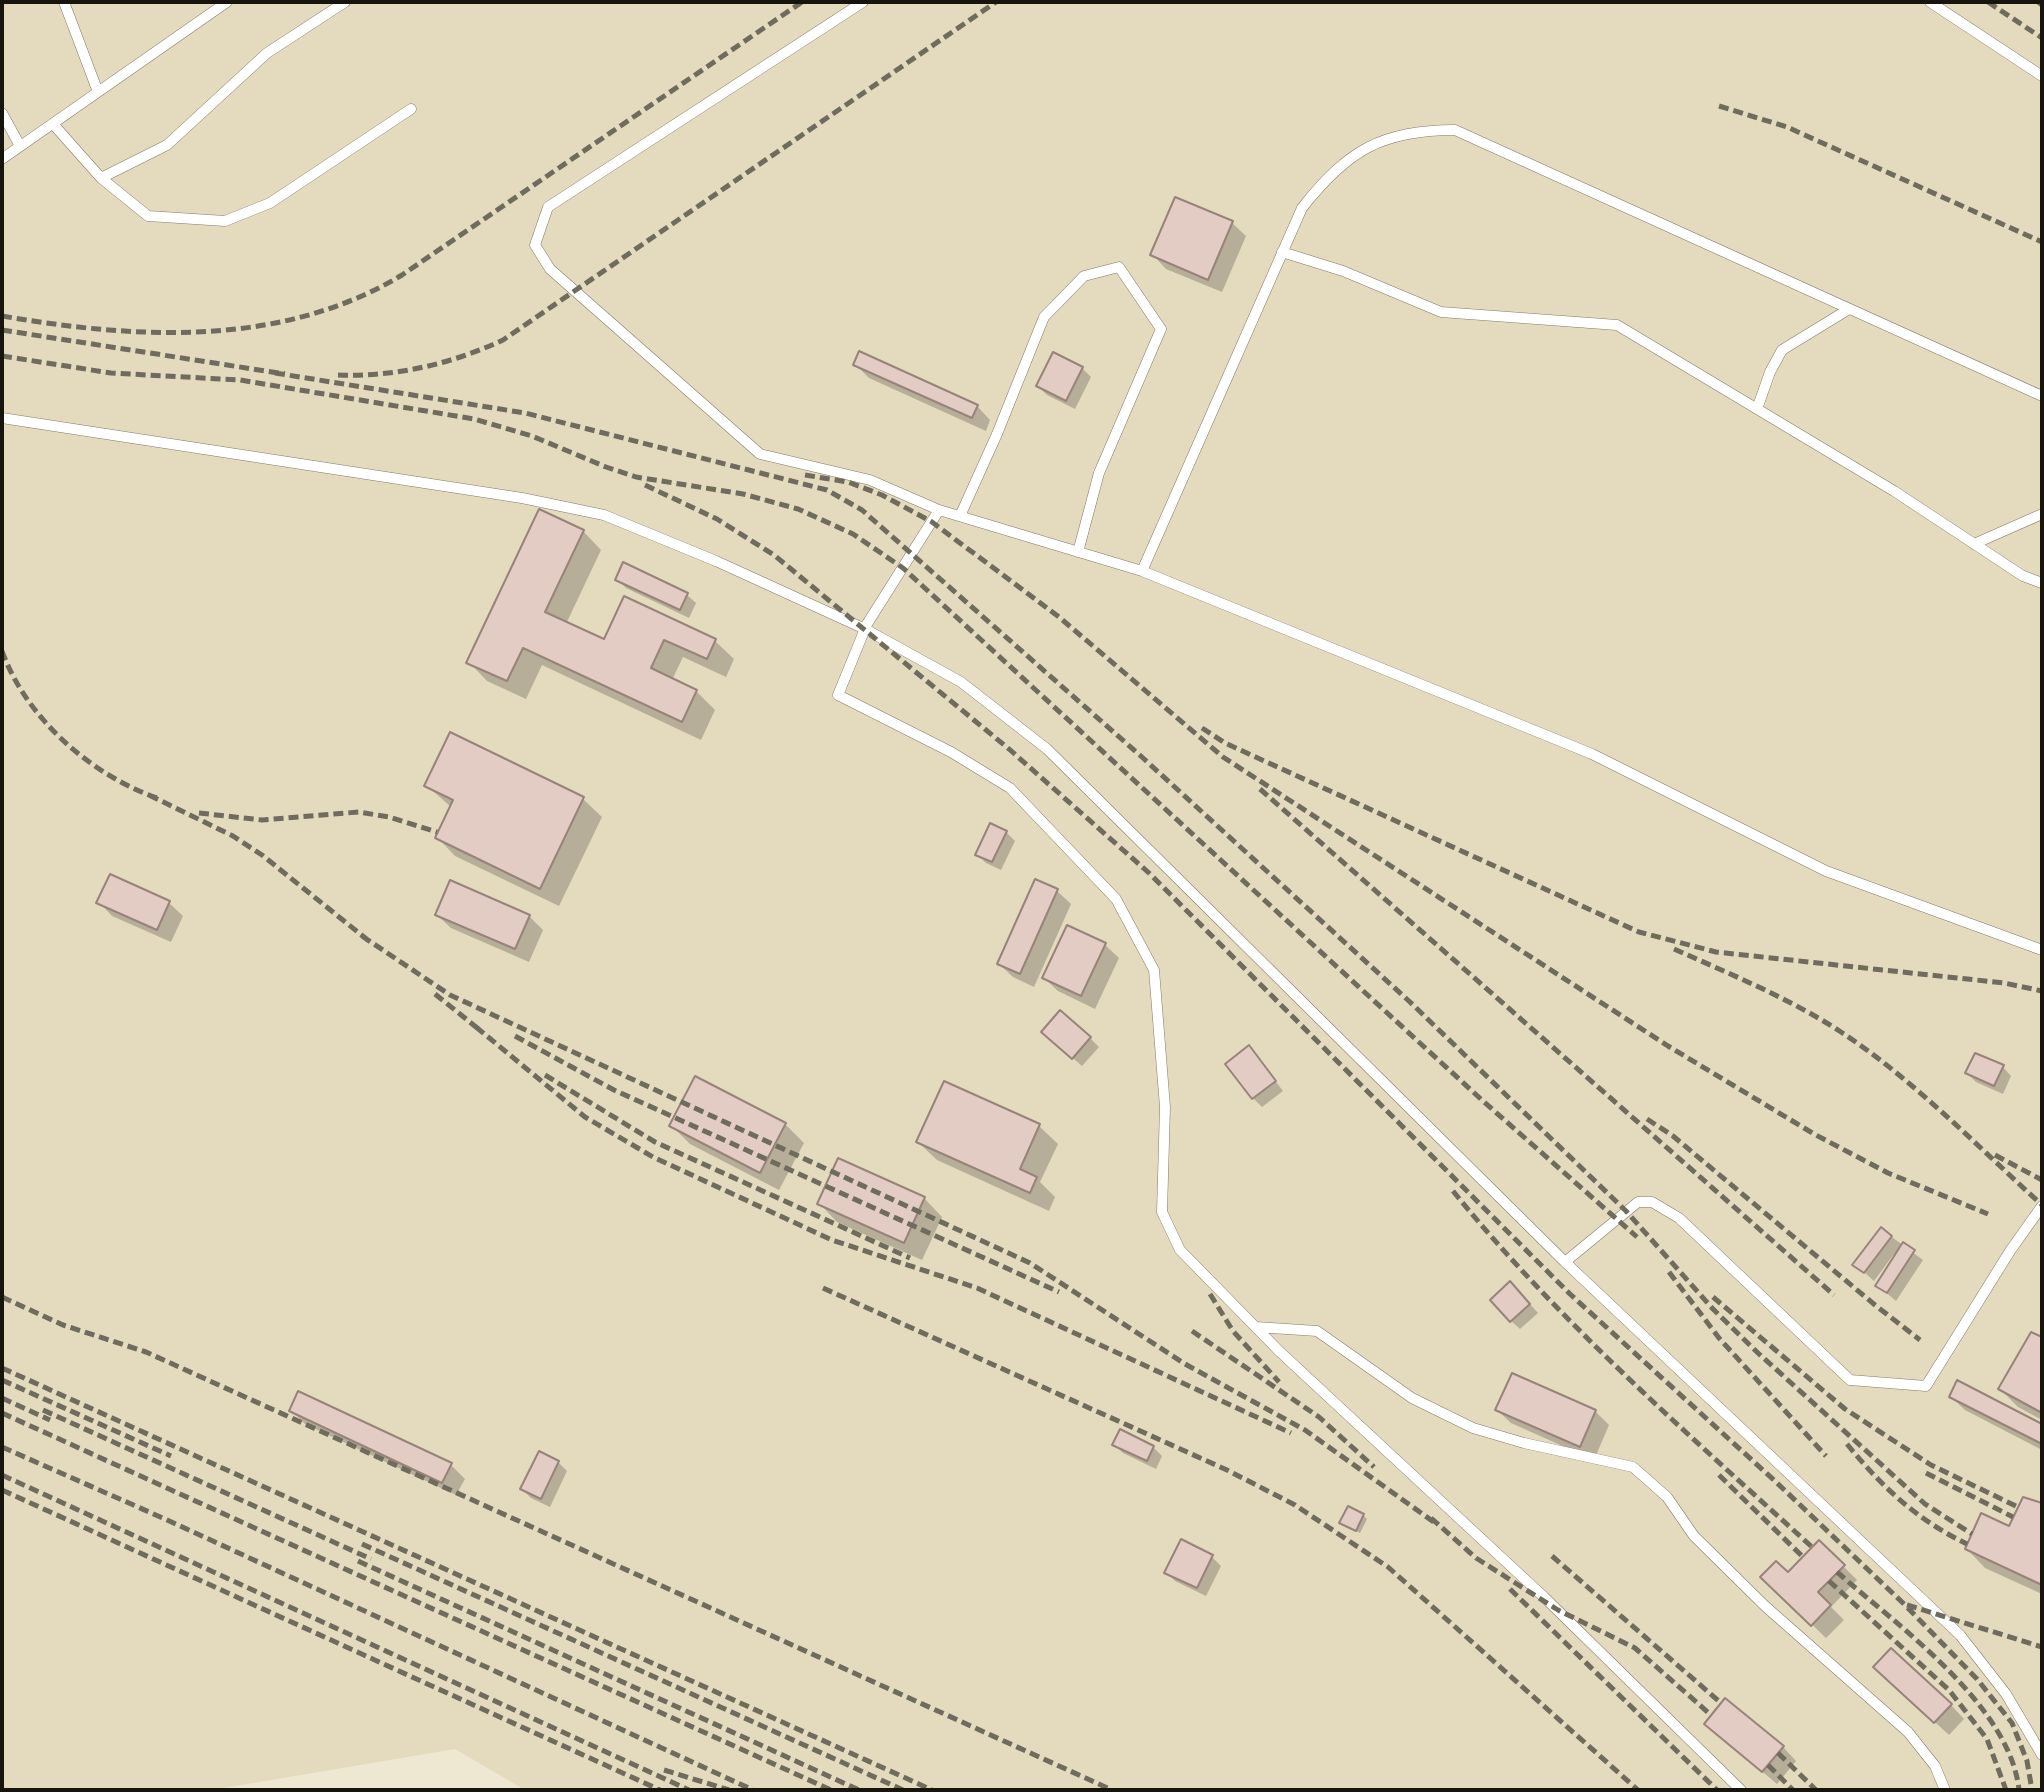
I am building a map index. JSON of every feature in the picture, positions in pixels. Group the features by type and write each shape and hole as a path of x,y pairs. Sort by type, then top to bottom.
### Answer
{"lane":[{"path":"64,2 98,92"},
{"path":"2,159 227,2"},
{"path":"101,178 167,145 267,53 345,2"},
{"path":"863,2 548,207 535,245 550,269 760,454 870,480 939,510 1142,571 1592,754 1826,871 2042,950"},
{"path":"1930,2 2042,76"},
{"path":"54,124 101,178 148,216 225,221 270,204 411,109"},
{"path":"2,113 20,146"},
{"path":"1142,571 1302,208 1328,174 1369,145 1420,130 1455,130 2042,396"},
{"path":"1282,252 1343,271 1441,312 1617,326 1757,408 2023,576 2042,583"},
{"path":"960,516 997,434 1044,317 1083,276 1119,267 1161,329 1100,472 1078,552"},
{"path":"1757,408 1770,372 1782,351 1849,309"},
{"path":"2,418 522,498 604,515 716,561 865,629 961,682 1047,749 1566,1262 1960,1635 2006,1694 2042,1755"},
{"path":"939,510 865,629 838,695 951,752 1010,788 1116,898 1154,970 1165,1107 1162,1212 1180,1250 1256,1327 1544,1597 1741,1790"},
{"path":"1974,544 2042,514"},
{"path":"1566,1262 1638,1202 1652,1202 1679,1218 1850,1380 1926,1386 2010,1251 2042,1206"},
{"path":"1256,1327 1317,1331 1412,1398 1473,1428 1524,1443 1633,1467 1667,1497 1694,1536 1765,1606 1908,1732 1935,1766 1944,1790"}],"shaded area":[{"path":"2,2 2042,2 2042,1790 525,1790 455,1749 212,1790 2,1790"}],"building":[{"path":"1175,197 1233,221 1208,280 1150,255"},
{"path":"859,351 978,405 972,418 853,365"},
{"path":"1053,352 1083,367 1066,401 1036,386"},
{"path":"539,509 584,530 545,612 604,639 624,596 716,639 707,659 664,640 651,668 697,690 682,722 523,648 507,681 466,663"},
{"path":"623,562 688,593 680,610 615,580"},
{"path":"450,732 584,797 540,889 435,838 453,800 424,786"},
{"path":"990,823 1007,831 992,862 975,855"},
{"path":"110,874 170,901 157,930 96,903"},
{"path":"1035,879 1058,889 1020,974 997,964"},
{"path":"450,880 530,915 515,949 435,915"},
{"path":"1067,925 1106,943 1081,996 1042,978"},
{"path":"1060,1010 1091,1037 1072,1059 1041,1032"},
{"path":"1249,1045 1276,1081 1252,1099 1225,1064"},
{"path":"1975,1053 2004,1065 1994,1086 1965,1073"},
{"path":"695,1076 786,1123 760,1173 669,1126"},
{"path":"944,1081 1040,1124 1020,1169 1037,1177 1030,1193 916,1142"},
{"path":"838,1158 925,1197 904,1243 817,1204"},
{"path":"1881,1227 1892,1236 1864,1273 1852,1265"},
{"path":"1903,1242 1915,1250 1887,1293 1875,1286"},
{"path":"1510,1281 1530,1304 1510,1322 1490,1300"},
{"path":"2031,1332 2042,1337 2042,1413 1998,1389"},
{"path":"1512,1373 1596,1410 1580,1447 1495,1410"},
{"path":"1957,1380 2042,1424 2042,1444 1949,1397"},
{"path":"298,1391 452,1463 442,1483 289,1411"},
{"path":"1120,1429 1154,1446 1147,1461 1112,1445"},
{"path":"539,1451 559,1461 541,1499 520,1489"},
{"path":"2023,1497 2042,1503 2042,1585 1965,1549 1981,1513 2009,1526"},
{"path":"1348,1506 1364,1514 1356,1531 1339,1523"},
{"path":"1181,1539 1213,1555 1197,1588 1164,1573"},
{"path":"1819,1540 1845,1565 1818,1592 1831,1605 1811,1626 1760,1577 1776,1561 1788,1572"},
{"path":"1891,1648 1952,1704 1934,1723 1873,1667"},
{"path":"1725,1698 1784,1746 1762,1772 1704,1724"}],"railway":[{"path":"2,316 104,330 207,332 258,326 307,315 356,299 402,275 802,2"},
{"path":"338,375 381,374 423,367 463,356 503,340 996,2"},
{"path":"1988,2 2042,38"},
{"path":"2038,2 2042,5"},
{"path":"1719,106 1787,127 2042,242"},
{"path":"2,330 285,374"},
{"path":"2,356 111,373 240,380 474,419 532,436 636,477 743,494 798,509 853,534 903,568 1483,1101 1637,1237"},
{"path":"275,373 525,413 827,490 862,510 1143,758 1410,1002 1626,1211 1713,1309 1758,1353 1925,1504 1972,1534"},
{"path":"805,475 848,482 882,495 932,522 1059,617 1223,757 1668,1046 1814,1134 1888,1173 1988,1214"},
{"path":"645,485 717,519 774,555 1009,749 1149,873 1570,1294 1776,1482 1904,1604 1977,1679 2012,1723 2027,1761 2032,1790"},
{"path":"2,651 27,699 64,741 108,775 157,798"},
{"path":"1202,728 1225,743 1639,932 1716,952 2004,983 2042,991"},
{"path":"1260,789 1834,1295"},
{"path":"149,795 233,836 262,855 369,941"},
{"path":"199,813 262,820 359,812 389,817 437,832"},
{"path":"362,936 450,995 1030,1263 1185,1364 1305,1430 1438,1525"},
{"path":"1674,949 1780,997 1841,1032 1920,1092 2042,1205"},
{"path":"435,994 481,1031"},
{"path":"476,1027 585,1117 653,1157 832,1240 977,1288 1291,1433"},
{"path":"515,1036 614,1090 1059,1292"},
{"path":"545,1075 655,1142 910,1258"},
{"path":"1647,1119 1673,1136 1920,1340"},
{"path":"1995,1155 2042,1180"},
{"path":"1453,1191 1536,1286 1580,1331 1812,1547"},
{"path":"1669,1272 1719,1338 1826,1456"},
{"path":"823,1288 1227,1470 1295,1505 1388,1567 1638,1790"},
{"path":"1210,1294 1233,1331 1279,1382"},
{"path":"2,1297 63,1325 146,1352 1112,1790"},
{"path":"1713,1297 1845,1409 1931,1465 2018,1507"},
{"path":"1192,1331 1319,1417 1374,1467"},
{"path":"2,1368 932,1790"},
{"path":"2,1380 171,1456"},
{"path":"2,1398 50,1420"},
{"path":"43,1410 371,1559"},
{"path":"2,1413 831,1790"},
{"path":"1847,1444 1901,1501 1932,1524 1967,1544"},
{"path":"2,1447 165,1519 753,1790"},
{"path":"1926,1473 2013,1517"},
{"path":"2,1475 689,1790"},
{"path":"1719,1475 1803,1557"},
{"path":"2,1490 660,1790"},
{"path":"1431,1518 1476,1558 1558,1610 1635,1648 1711,1715"},
{"path":"362,1544 903,1790"},
{"path":"1552,1556 1721,1703"},
{"path":"358,1561 859,1790"},
{"path":"1837,1572 1919,1642 1974,1698 1995,1728 2011,1758 2019,1790"},
{"path":"1829,1581 1949,1690 1987,1739 2006,1790"},
{"path":"1510,1589 1717,1790"},
{"path":"1907,1605 2042,1647"},
{"path":"1778,1753 1816,1790"},
{"path":"1768,1765 1793,1790"},
{"path":"664,1770 729,1790"}]}
